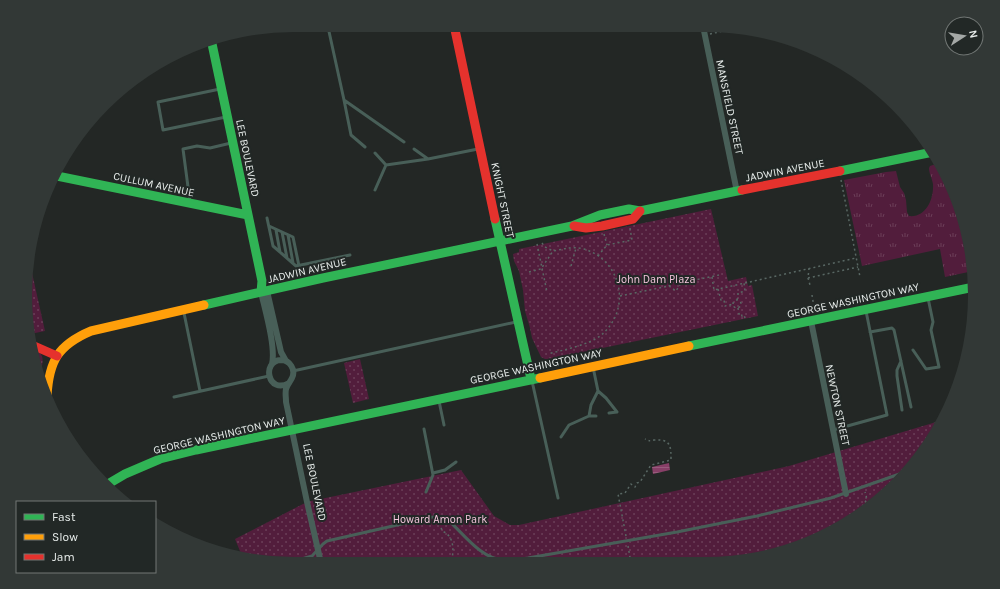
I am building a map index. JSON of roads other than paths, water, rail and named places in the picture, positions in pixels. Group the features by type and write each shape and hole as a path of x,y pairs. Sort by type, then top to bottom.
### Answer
{"main road":[{"name":"KNIGHT STREET","path":"455,32 499,241 531,379"},
{"name":"LEE BOULEVARD","path":"213,45 264,292"},
{"name":"JADWIN AVENUE","path":"48,383 48,376 60,351 66,345 91,331 329,277 572,226 600,215 629,209 640,211 927,153"},
{"name":"CULLUM AVENUE","path":"60,177 248,215"},
{"name":"JADWIN AVENUE","path":"572,226 586,228 602,226 633,219 640,211"},
{"name":"GEORGE WASHINGTON WAY","path":"111,482 160,459 196,450 968,288"},
{"path":"37,347 57,356"}],"street":[{"name":"MANSFIELD STREET","path":"704,32 737,192"},
{"name":"LEE BOULEVARD","path":"264,292 281,352 293,370 293,377 286,389 286,397 307,502 320,557"},
{"name":"LEE BOULEVARD","path":"264,292 273,355 269,376"},
{"name":"NEWTON STREET","path":"811,321 846,494"},
{"path":"272,364 279,360 286,361"},
{"path":"269,376 277,385 286,385 289,383"}],"lane":[{"path":"329,32 351,135 365,147"},
{"path":"222,88 158,102 164,130 227,116"},
{"path":"344,100 404,142"},
{"path":"190,204 183,149 197,146 210,148 233,142"},
{"path":"414,149 428,159"},
{"path":"386,165 480,149"},
{"path":"375,153 386,165"},
{"path":"375,190 386,165"},
{"path":"268,218 273,246 296,266 350,255"},
{"path":"269,226 293,237 299,266"},
{"path":"276,230 280,252"},
{"path":"282,232 287,258"},
{"path":"288,235 293,263"},
{"path":"912,350 926,369 939,367 931,330 933,322 928,297"},
{"path":"833,430 887,415 866,310"},
{"path":"183,311 200,391"},
{"path":"293,370 518,322"},
{"path":"870,332 892,328 894,330 911,407"},
{"path":"901,360 897,370 897,376 902,410"},
{"path":"593,366 598,391 606,398 617,412 609,413"},
{"path":"174,397 269,376"},
{"path":"531,379 558,498"},
{"path":"589,416 591,405 598,391"},
{"path":"438,399 444,424"},
{"path":"561,437 569,425 589,416 596,416"},
{"path":"424,429 433,473 426,492"},
{"path":"433,473 445,470 456,462"},
{"path":"534,557 738,520 846,494 895,476"},
{"path":"309,557 312,556 327,541 438,517 448,520 482,552 490,557"}],"park label":[{"name":"John Dam Plaza","path":"656,279"},
{"name":"Howard Amon Park","path":"440,519"}]}
